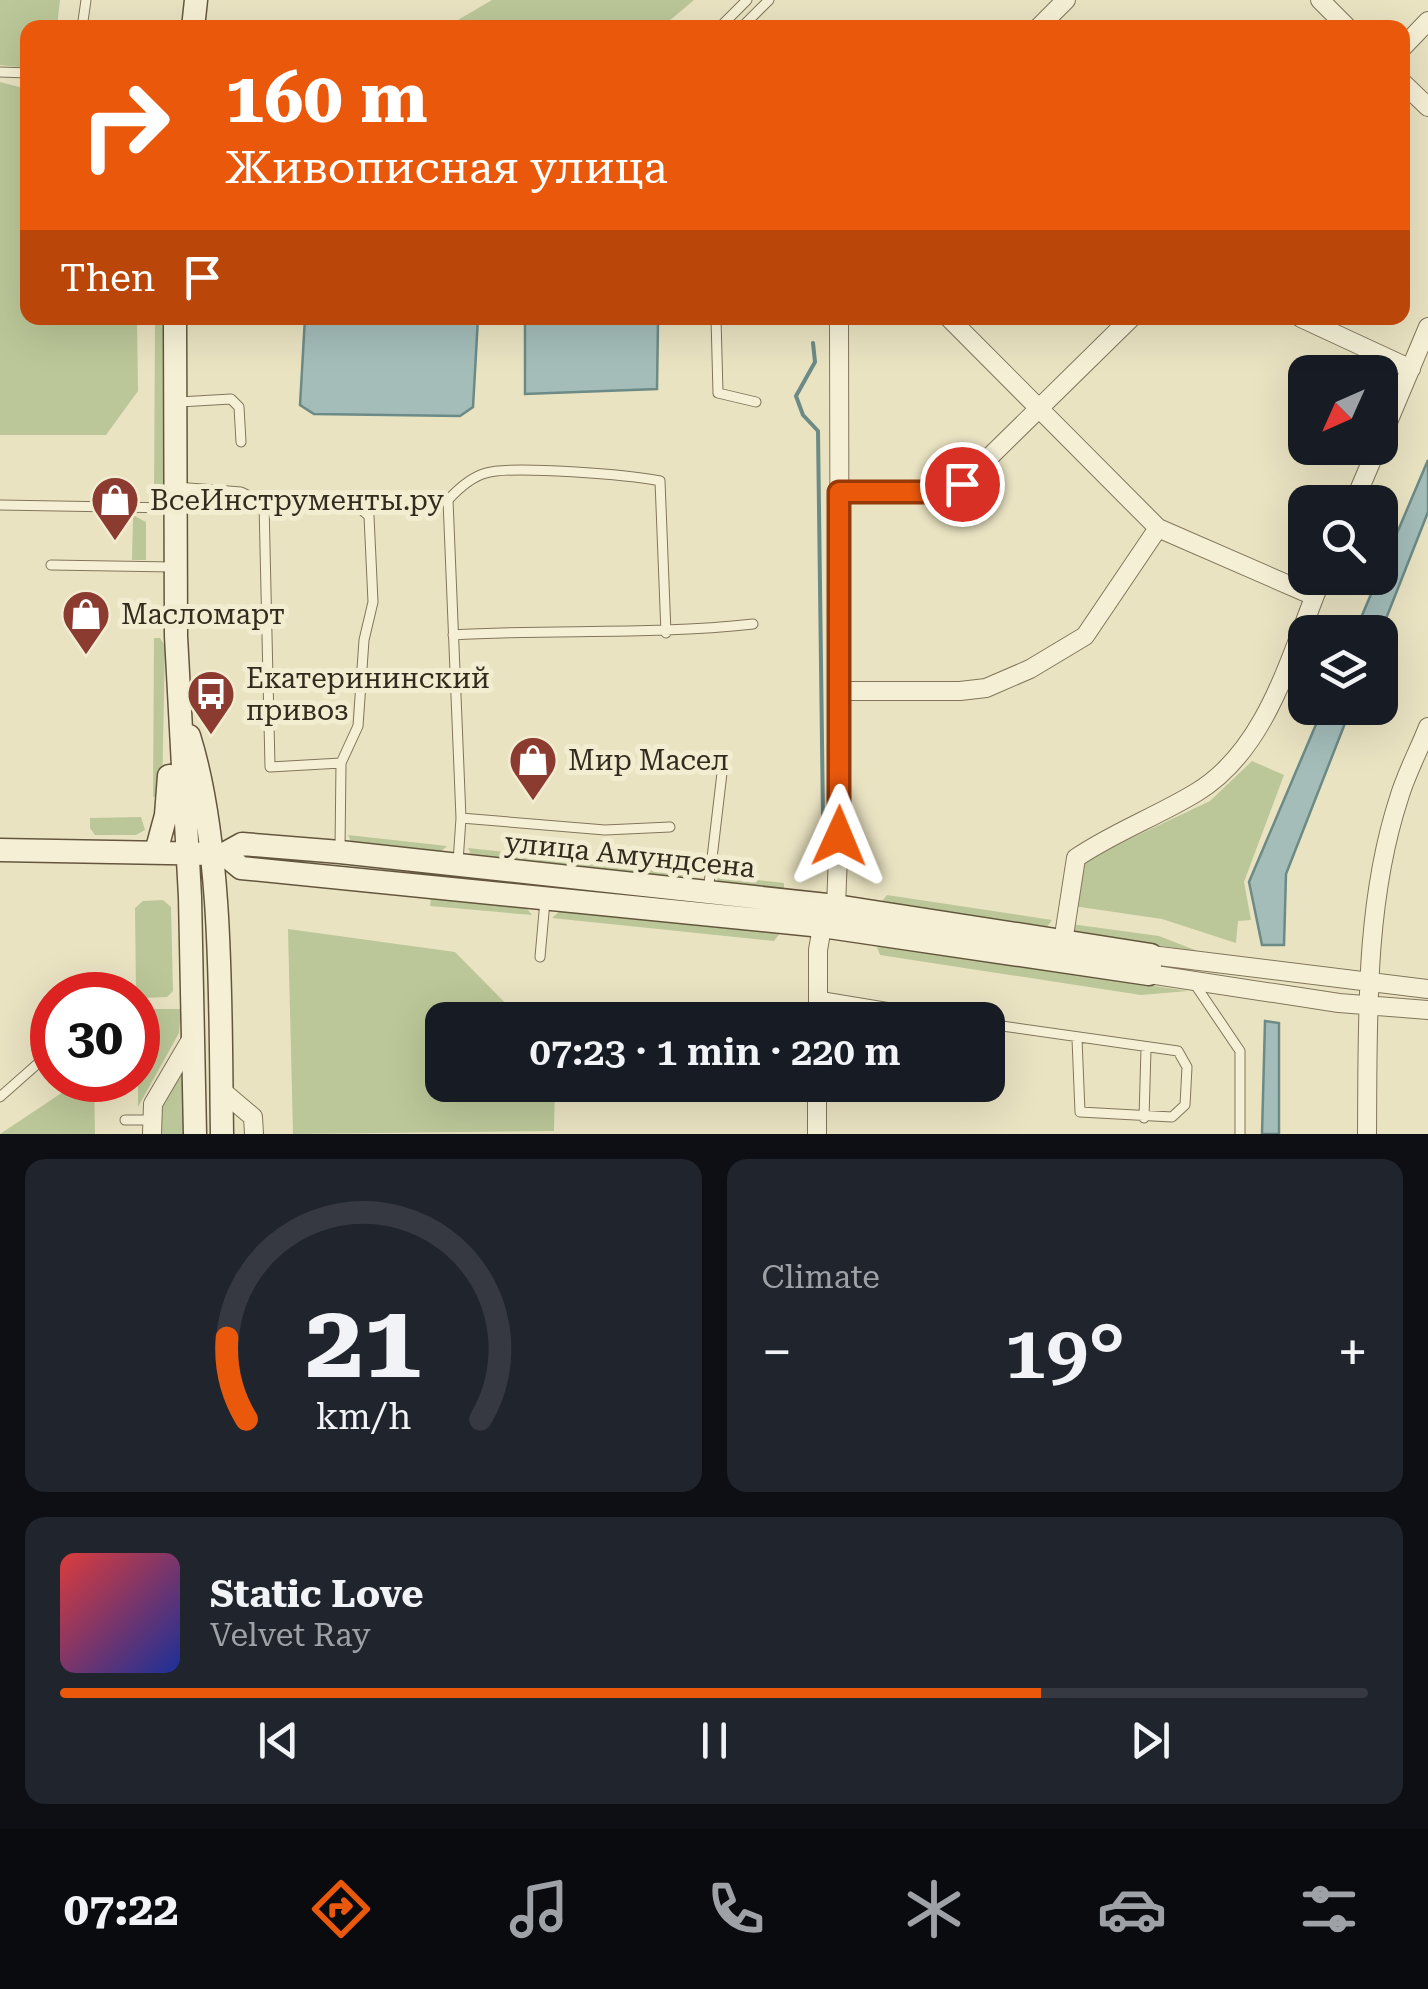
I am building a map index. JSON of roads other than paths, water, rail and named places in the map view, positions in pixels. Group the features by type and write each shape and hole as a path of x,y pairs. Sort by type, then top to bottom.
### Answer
{"street":[{"path":"1046,20 1066,0"},
{"path":"1320,0 1340,20"},
{"path":"1410,40 1428,21"},
{"path":"156,852 166,814 171,746 179,712 176,325"},
{"path":"818,1002 822,926 836,906 840,325"},
{"path":"956,325 1158,528 1314,596 1258,729 1238,760 1200,790 1076,858 1063,942"},
{"path":"839,492 926,492 962,484 1124,325"},
{"path":"1316,325 1410,368"},
{"path":"1398,397 1428,327"},
{"path":"838,691 973,690 1030,668 1086,636 1158,528"},
{"path":"179,712 200,772 222,1134"},
{"path":"1368,1134 1370,983 1381,871 1398,798 1428,727"},
{"name":"улица Амундсена","path":"0,850 207,854 242,844 340,852 836,906 1063,942 1150,964 1193,980 1328,978 1428,988"},
{"path":"195,1134 193,1035 207,854"},
{"name":"улица Амундсена","path":"207,854 241,868 822,926 1150,964 1236,977 1324,999 1428,1010"},
{"path":"152,1127 153,1104 193,1035"},
{"path":"222,1090 252,1117 254,1134"},
{"path":"817,1102 817,1134"}],"lane":[{"path":"727,20 747,0"},
{"path":"749,20 770,0"},
{"path":"716,325 718,393 756,402"},
{"path":"176,403 232,400 239,407 241,442"},
{"path":"458,866 461,818 448,500 461,486 488,472 626,474 660,481 666,633"},
{"path":"0,505 241,492 264,502 354,504 369,516 374,602 364,640 358,726 341,763 340,852"},
{"path":"264,502 270,767 341,763"},
{"path":"51,565 176,568"},
{"path":"453,635 543,630 666,633 752,624"},
{"path":"708,894 722,773"},
{"path":"461,818 605,830 670,827"},
{"path":"540,957 546,898"},
{"path":"1193,980 1203,1002 1240,1051 1240,1134"},
{"path":"818,996 854,1002"},
{"path":"1005,1027 1178,1051 1187,1067 1185,1106 1180,1113 1144,1118 1080,1112 1078,1040"},
{"path":"1144,1118 1146,1049"},
{"path":"3,1090 30,1069"},
{"path":"124,1120 152,1127"}],"water":[{"path":"305,325 478,325 473,407 460,416 314,414 300,405"},
{"path":"525,325 658,325 657,389 525,394"},
{"path":"1428,460 1428,512 1398,588 1398,531"},
{"path":"1371,595 1395,595 1387,615 1362,615"},
{"path":"1316,725 1344,725 1286,874 1284,945 1262,945 1249,882"},
{"path":"1265,1021 1279,1023 1279,1134 1262,1134"}],"waterway":[{"path":"813,343 815,362 796,396 803,415 818,431 823,818"}],"place":[{"name":"ВсеИнструменты.ру","path":"115,542"},
{"name":"Масломарт","path":"86,656"},
{"name":"Екатерининский привоз","path":"211,736"},
{"name":"Мир Масел","path":"533,802"}]}
